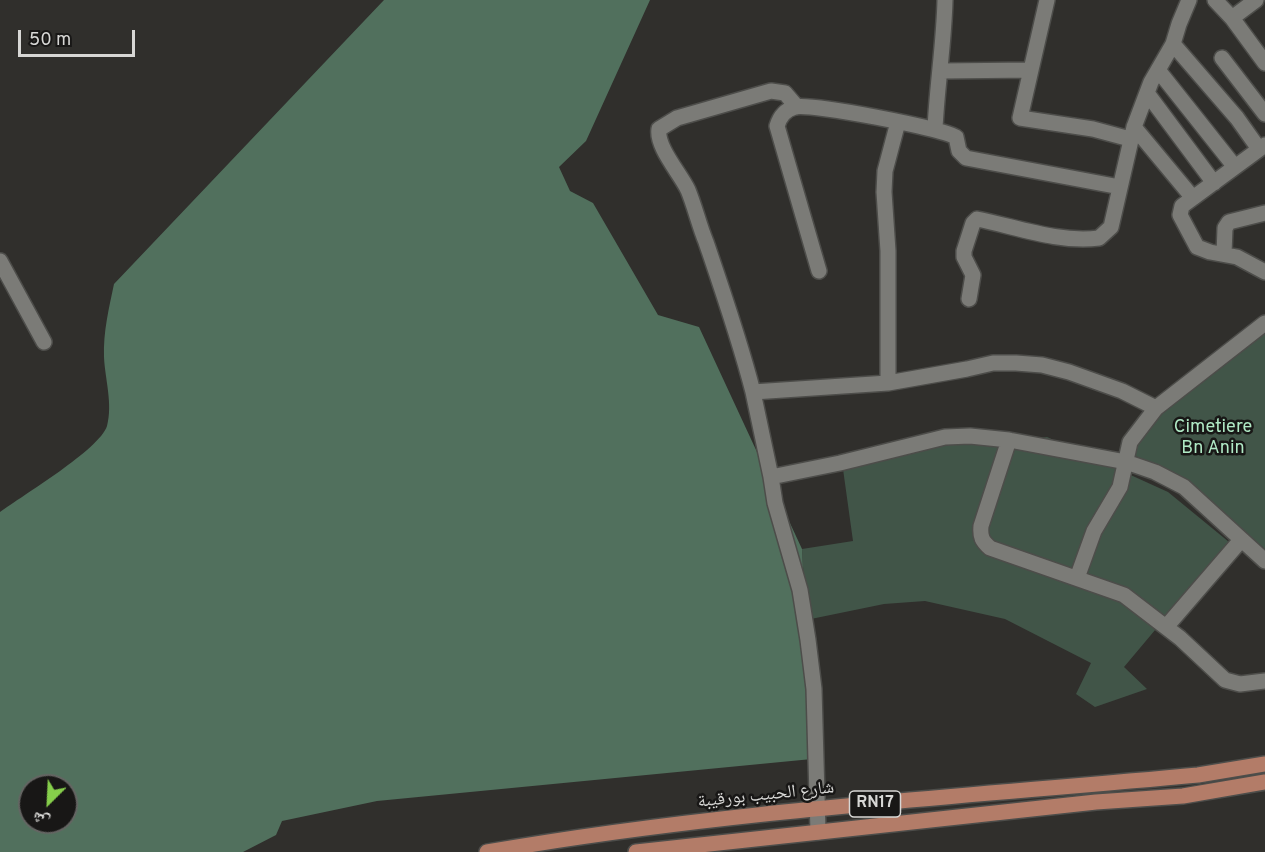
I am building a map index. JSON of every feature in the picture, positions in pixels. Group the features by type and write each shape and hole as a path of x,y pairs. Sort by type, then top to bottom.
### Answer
{"main road":[{"name":"شارع الحبيب بورقيبة","path":"487,852 593,836 816,810 1198,775 1265,764"},
{"name":"RN17","path":"636,852 1096,802 1183,796 1265,782"}],"street":[{"path":"935,129 945,0"},
{"path":"1047,0 1020,118 1132,133 1193,198"},
{"path":"969,299 973,275 964,257 964,251 976,220 1071,239 1100,238 1111,227 1132,133 1147,93 1173,44 1189,0"},
{"path":"1215,0 1232,18 1265,63"},
{"path":"1232,18 1256,0"},
{"path":"1173,44 1262,147 1182,206 1180,215 1182,222 1197,247 1237,257 1265,272"},
{"path":"1222,57 1265,114"},
{"path":"941,71 1031,70"},
{"path":"1158,70 1235,167"},
{"path":"797,106 785,93 771,91 677,118 659,129 658,133 661,145 678,172 694,207 723,291 753,392 775,503 800,590 814,689 818,832"},
{"path":"1147,93 1184,146 1214,183"},
{"path":"819,271 777,126 779,117 797,106 843,111 935,129 956,137 959,151 966,158 1120,187"},
{"path":"888,383 888,242 884,192 885,171 898,122"},
{"path":"1224,254 1226,228 1229,222 1265,213"},
{"path":"0,261 44,342"},
{"path":"1077,578 1094,531 1120,487 1130,442 1156,408 1265,323"},
{"path":"753,392 888,383 993,363 1042,365 1096,381 1156,408"},
{"path":"771,477 840,463 945,437 970,436 1009,440 1126,462 1155,472 1184,487 1265,561"},
{"path":"1009,440 981,526 982,542 990,549 1124,595 1166,627 1225,680 1240,684 1265,681"},
{"path":"1166,627 1241,540"}],"green space":[{"path":"384,0 650,0 586,141 559,167 570,191 593,203 658,315 699,327 802,549 812,759 377,801 282,821 276,835 243,852 0,852 0,512 76,459 101,436 107,426 109,400 104,348 114,284"},
{"name":"Cimetiere Bn Anin","path":"1265,330 1265,549 1179,476 1129,453 1152,422"},
{"path":"1047,437 1168,492 1229,542 1124,667 1147,689 1095,707 1076,694 1091,663 1005,619 925,601 884,604 806,620 802,549 853,541 843,469 947,442 1004,444"}]}
